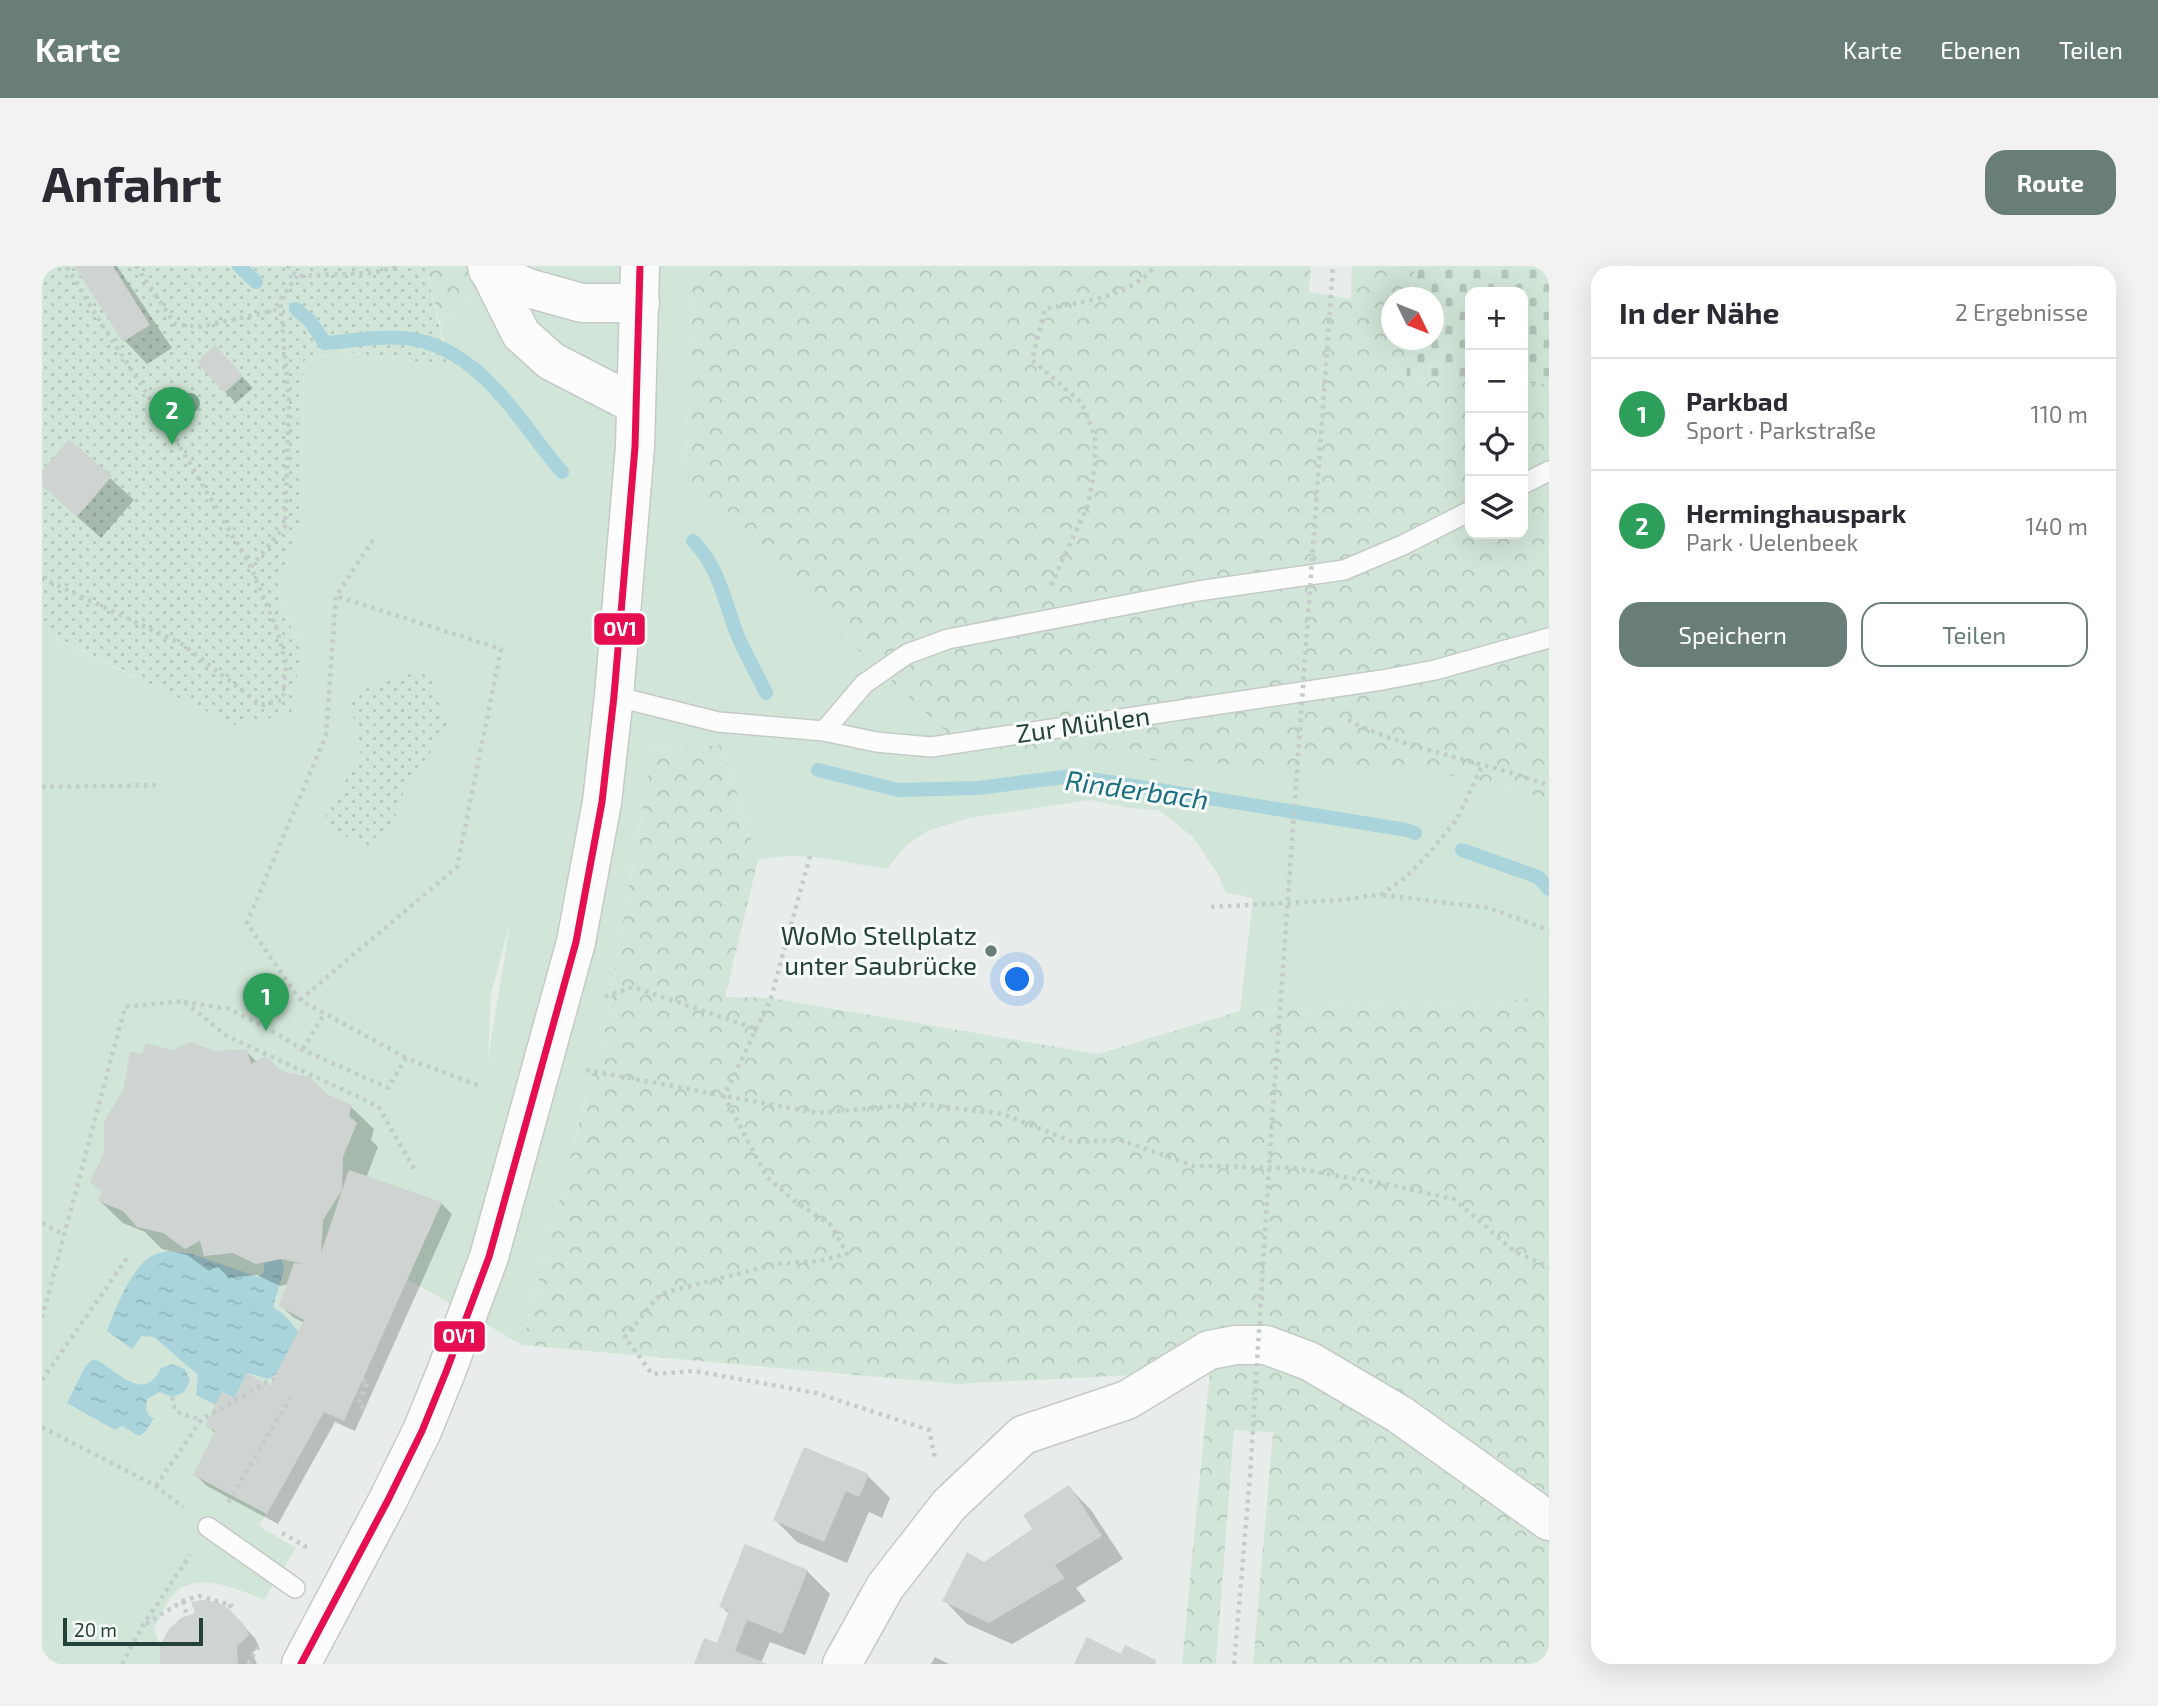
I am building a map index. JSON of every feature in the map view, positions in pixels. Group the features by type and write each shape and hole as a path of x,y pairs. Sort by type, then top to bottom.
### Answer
{"street":[{"path":"300,1664 422,1431 489,1257 576,942 602,802 633,471 640,285 582,303 528,288 488,268"},
{"path":"488,268 521,334 551,361 636,405"},
{"path":"842,1664 885,1587 949,1505 1023,1435 1127,1400 1209,1350 1236,1345 1266,1345 1309,1361 1399,1414 1549,1521"}],"lane":[{"path":"1528,482 1549,471"},
{"path":"824,731 864,684 907,653 948,639 1198,591 1344,570 1403,545 1465,514"},
{"name":"Zur Mühlen","path":"614,696 718,722 824,731 876,742 931,747 1332,688 1435,670 1549,638"},
{"path":"208,1527 295,1588"}],"path":[{"path":"42,578 182,644 261,705 284,700 286,664 277,630 251,567 166,423 66,266"},
{"path":"136,266 176,324 199,327 281,309"},
{"path":"287,266 297,276 373,273 399,266"},
{"path":"1034,622 1088,505 1095,466 1095,437 1082,403 1032,360 1045,309 1131,288 1155,266"},
{"path":"1234,1664 1250,1477 1272,1122 1333,266"},
{"path":"251,567 285,526 289,402 280,300 297,276"},
{"path":"373,540 336,596 326,735 247,923 300,1000 406,1058 483,1087"},
{"path":"300,1000 457,867 501,649 336,596"},
{"path":"1332,688 1347,719 1374,733 1549,786"},
{"path":"1381,894 1406,877 1457,820 1483,764"},
{"path":"42,787 160,785"},
{"path":"724,1096 771,998 810,856"},
{"path":"1211,907 1342,900 1381,894 1489,908 1549,930"},
{"path":"597,1000 633,987 757,1028"},
{"path":"42,1318 125,1007 183,1001 229,1009 270,1029 303,1050 388,1088 406,1058"},
{"path":"183,1001 226,1036 378,1106 416,1172"},
{"path":"303,1050 324,1014"},
{"path":"578,1068 817,1113 921,1104 1003,1114 1073,1142 1121,1140 1195,1166 1294,1168 1390,1185 1454,1199 1514,1251 1549,1267"},
{"path":"724,1096 768,1177 793,1200 831,1225 847,1254 820,1261 775,1264 660,1294 625,1337 652,1374 695,1371 816,1393 929,1430 935,1456 934,1466"},
{"path":"42,1223 63,1234"},
{"path":"42,1380 127,1258"},
{"path":"156,1486 201,1420 274,1378"},
{"path":"362,1380 368,1382 358,1404 364,1408"},
{"path":"238,1510 226,1503 291,1396"},
{"path":"173,1397 175,1411 201,1420"},
{"path":"42,1427 156,1486 208,1527 142,1627 122,1664"},
{"path":"142,1627 183,1601 199,1596 230,1605 228,1608"},
{"path":"183,1601 187,1616"}],"green space":[{"path":"42,266 425,266 449,366 333,350 304,361 300,524 277,594 301,650 291,714 235,725 42,631"},
{"path":"425,266 515,266 440,323"},
{"path":"515,266 692,266 686,490 1449,775 1549,799 1549,998 1240,1011 1253,898 1226,893 1218,874 1192,836 1158,810 1129,808 1090,800 969,818 927,831 905,847 887,869 806,857 758,860 722,746 652,751 608,1011 522,1345 406,1278 344,1421 324,1412 259,1526 296,1548 264,1600 220,1584 196,1583 185,1586 170,1600 154,1629 160,1645 160,1664 42,1664 42,631 134,677 301,650 277,594 300,524 304,361 333,350 449,366 440,323","holes":["509,930 488,1059 491,994"]},
{"path":"692,266 1311,266 1309,292 1351,299 1352,266 1415,266 1413,287 1381,287 1381,350 1408,350 1406,378 1465,381 1465,539 1528,539 1528,383 1549,384 1549,799 1449,775 967,751 686,490"},
{"path":"1415,266 1549,266 1549,384 1528,383 1528,287 1465,287 1465,381 1406,378 1408,350 1444,350 1444,287 1413,287"},
{"path":"423,669 430,672 447,725 418,772 407,782 389,835 370,846 341,834 324,819 361,753 349,694"},
{"path":"722,745 758,860 725,997 771,998 1098,1054 1240,1011 1549,998 1549,1664 1253,1664 1273,1432 1234,1430 1216,1664 1182,1664 1210,1371 957,1384 522,1345 608,1011 652,751"}],"water":[{"path":"168,1251 192,1254 258,1277 264,1272 264,1263 281,1259 284,1269 273,1307 299,1332 276,1374 268,1379 247,1373 235,1398 222,1392 216,1405 196,1395 198,1375 154,1337 142,1336 132,1349 107,1331 137,1269 152,1256"},
{"path":"93,1360 140,1384 148,1383 161,1368 173,1364 185,1369 190,1381 184,1392 172,1397 160,1392 147,1399 146,1409 149,1416 154,1418 139,1436 122,1426 115,1430 67,1403 86,1365"}],"building":[{"path":"74,266 113,266 150,325 123,342"},
{"path":"215,345 243,376 224,393 197,362"},
{"path":"69,439 112,476 77,517 42,486 42,471"},
{"path":"191,1042 214,1051 247,1049 251,1064 265,1056 282,1071 310,1077 327,1094 352,1105 349,1116 357,1123 343,1157 342,1190 349,1170 442,1202 344,1421 324,1412 267,1514 193,1475 215,1431 205,1426 222,1392 235,1398 247,1373 270,1386 304,1320 279,1306 294,1263 304,1264 281,1259 256,1264 233,1253 204,1256 200,1241 185,1249 163,1233 137,1227 123,1211 98,1201 101,1192 90,1182 104,1153 104,1121 123,1091 130,1052 142,1054 146,1043 172,1050","holes":["342,1190 321,1253 323,1220"]},
{"path":"804,1447 869,1474 859,1497 846,1491 824,1542 773,1520"},
{"path":"1069,1485 1102,1536 1055,1565 1065,1578 989,1623 942,1601 967,1552 984,1562 1032,1529 1023,1515"},
{"path":"745,1544 808,1570 782,1634 747,1620 735,1651 768,1664 694,1664 704,1638 717,1643 729,1611 719,1607"},
{"path":"191,1602 217,1602 228,1608 244,1625 249,1635 237,1646 238,1664 160,1664 160,1645 169,1629 181,1618 195,1613"},
{"path":"1087,1637 1121,1654 1125,1645 1156,1660 1155,1664 1074,1664"}],"waterway":[{"name":"Rinderbach","path":"239,266 256,282"},
{"name":"Rinderbach","path":"296,309 310,321 325,343 372,338 407,338 441,348 462,360 482,375 499,393 562,472"},
{"name":"Rinderbach","path":"693,541 714,571 738,637 766,693"},
{"name":"Rinderbach","path":"818,770 898,790 978,788 1072,776 1415,833"},
{"name":"Rinderbach","path":"1462,850 1538,877 1549,889"}],"transit line":[{"name":"OV1","path":"301,1664 388,1500 422,1431 446,1372 489,1257 576,942 602,802 614,696 635,447 640,266"}],"place":[{"name":"Herminghauspark","path":"172,445"},
{"name":"WoMo Stellplatz unter Saubrücke","path":"991,951"},
{"name":"Parkbad","path":"266,1031"}]}
